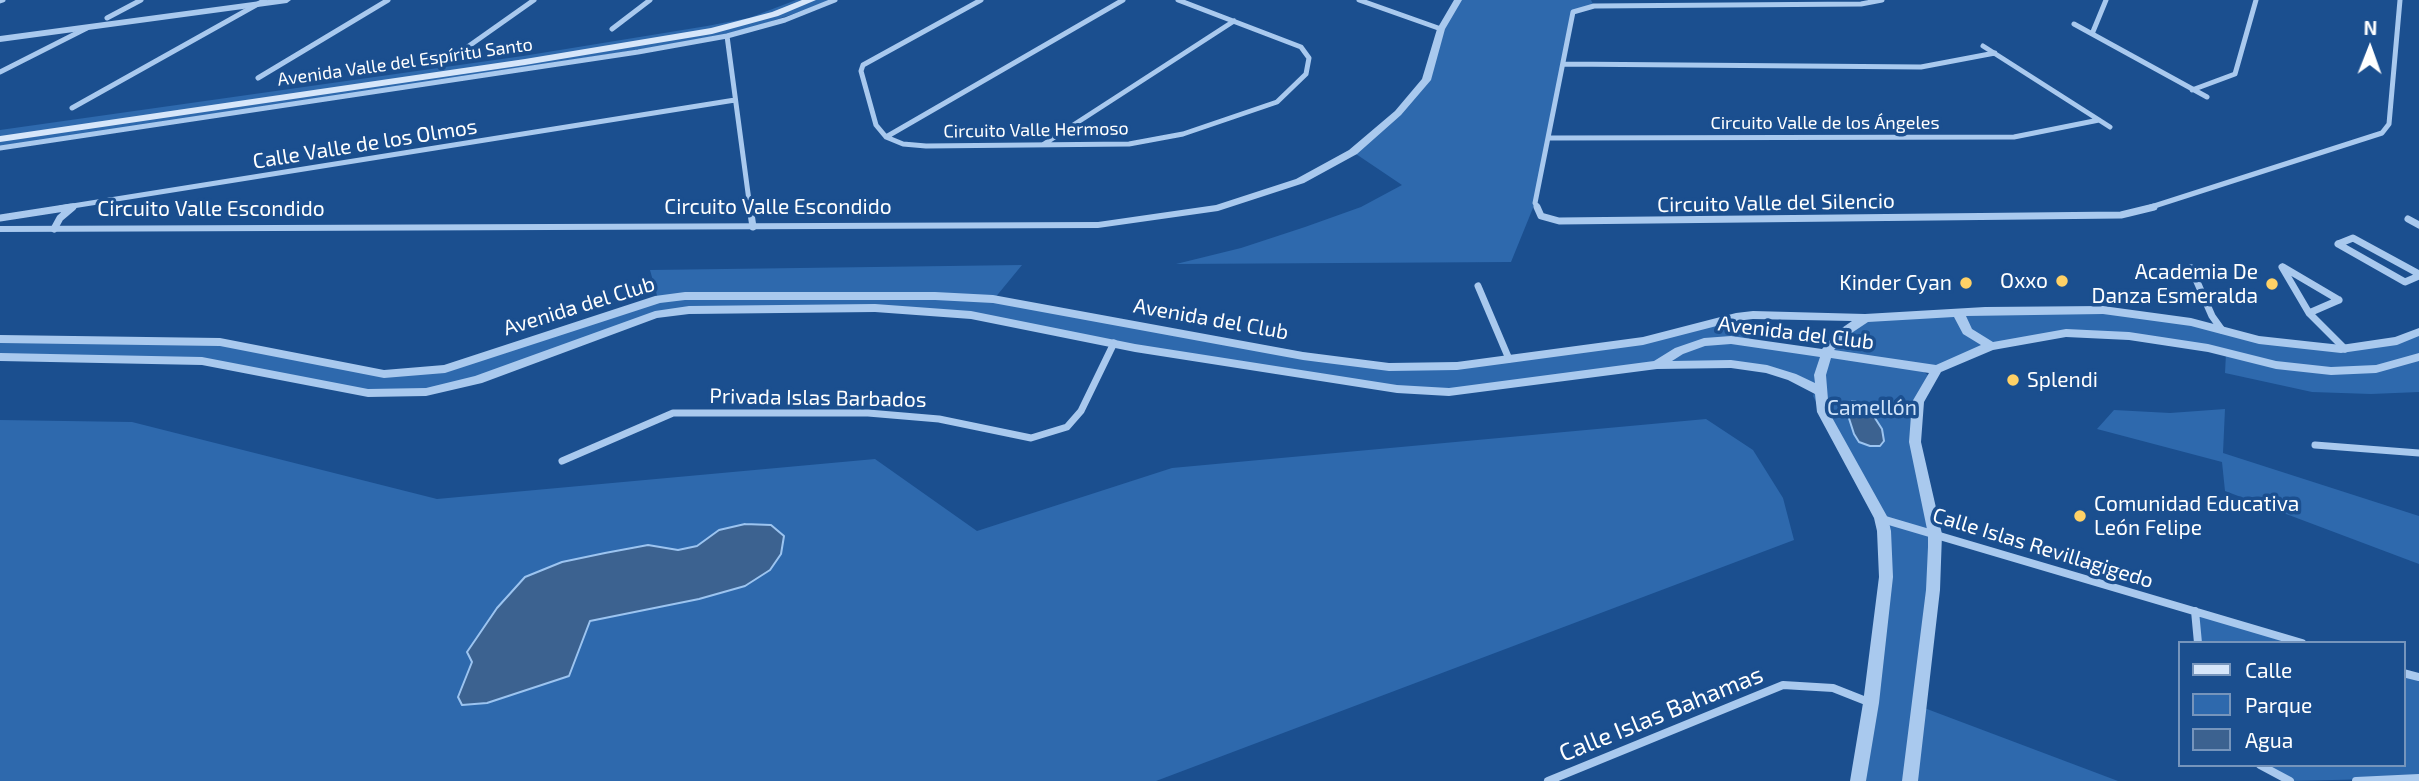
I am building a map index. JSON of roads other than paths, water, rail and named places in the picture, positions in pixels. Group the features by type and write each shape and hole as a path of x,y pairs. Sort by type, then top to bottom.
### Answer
{"main road":[{"name":"Avenida Valle del Espíritu Santo","path":"0,139 511,64 712,31 775,14 811,0"}],"street":[{"path":"107,18 141,0"},
{"path":"0,33 240,0"},
{"path":"0,39 288,0"},
{"path":"258,78 388,0"},
{"path":"466,48 534,0"},
{"path":"612,29 650,0"},
{"path":"0,148 638,52 727,36 785,20 835,0"},
{"path":"981,0 863,65 861,71 876,125 886,137 1123,0"},
{"name":"Circuito Valle Hermoso","path":"886,137 903,144 926,146 1129,144 1170,136 1241,116 1277,102 1306,74 1309,58 1301,47 1178,0"},
{"path":"1359,0 1441,29"},
{"name":"Circuito Valle Escondido","path":"0,229 1098,225 1218,208 1300,181 1353,152 1398,113 1426,80 1441,29 1458,0"},
{"name":"Circuito Valle del Silencio","path":"1882,0 1861,4 1582,9 1573,12 1535,203 1541,216 1559,221 2122,215 2382,133 2389,124 2400,0"},
{"path":"2092,34 2106,0"},
{"path":"2192,90 2235,74 2256,0"},
{"path":"72,108 260,2"},
{"path":"1044,144 1234,21"},
{"path":"2074,24 2207,97"},
{"path":"0,72 89,27"},
{"path":"727,36 752,227"},
{"path":"1983,46 2110,127"},
{"path":"1563,64 1921,67 1994,53"},
{"name":"Calle Valle de los Olmos","path":"0,218 734,100"},
{"name":"Circuito Valle de los Ángeles","path":"1549,138 2014,137 2099,120"},
{"path":"54,229 60,218 74,206"},
{"path":"2419,215 2407,219 2419,225"},
{"path":"2353,237 2419,275 2405,282 2338,244 2353,237"},
{"path":"2309,313 2339,300 2282,267 2309,313 2345,349"},
{"path":"2191,268 2212,316 2222,330"},
{"path":"2411,279 2419,284"},
{"path":"1478,286 1509,359"},
{"name":"Avenida del Club","path":"0,339 220,342 384,374 445,369 659,299 685,296 936,296 993,299 1303,356 1389,367 1457,366 1643,341 1736,317 1865,318 2103,310 2191,323 2259,340 2345,349 2397,341 2419,332"},
{"path":"716,310 720,296"},
{"name":"Avenida del Club","path":"0,357 202,361 368,393 426,392 478,380 656,315 716,310 925,310 971,314 1253,368 1397,389 1449,392 1657,365 1679,351 1704,342 1731,340 1937,369"},
{"path":"1959,314 1968,331 1991,346"},
{"path":"1824,317 1846,328"},
{"path":"1858,781 1871,703 1886,577 1881,518 1823,412 1820,375 1827,354 1846,328 1865,318"},
{"path":"1910,781 1933,590 1935,534 1914,442 1918,402 1937,369 1991,346 2066,333 2118,334 2208,348 2276,365 2331,371 2376,369 2419,355"},
{"path":"2397,341 2419,355"},
{"name":"Privada Islas Barbados","path":"562,461 673,413 867,413 939,419 1031,438 1067,427 1081,411 1114,343"},
{"path":"1657,365 1731,364 1767,369 1792,377 1821,392"},
{"path":"2315,445 2419,453"},
{"name":"Calle Islas Revillagigedo","path":"1881,518 2295,641"},
{"path":"2195,611 2197,641"},
{"name":"Calle Islas Bahamas","path":"1548,781 1783,685 1833,688 1871,703"},
{"path":"2264,767 2290,781"},
{"path":"2356,781 2419,778"}],"water":[{"path":"1852,401 1866,404 1882,429 1884,441 1880,446 1859,442 1854,434 1846,409"},
{"path":"745,524 771,525 784,536 781,554 770,570 745,586 699,599 590,621 569,676 487,703 462,705 458,697 472,662 467,652 497,608 525,577 562,562 648,545 678,550 697,546 719,530"}],"place":[{"name":"Oxxo","path":"2062,281"},
{"name":"Kinder Cyan","path":"1966,283"},
{"name":"Academia De Danza Esmeralda","path":"2272,284"},
{"name":"Splendi","path":"2013,380"},
{"name":"Comunidad Educativa León Felipe","path":"2080,516"}],"park label":[{"name":"Camellón","path":"1872,408"}]}
